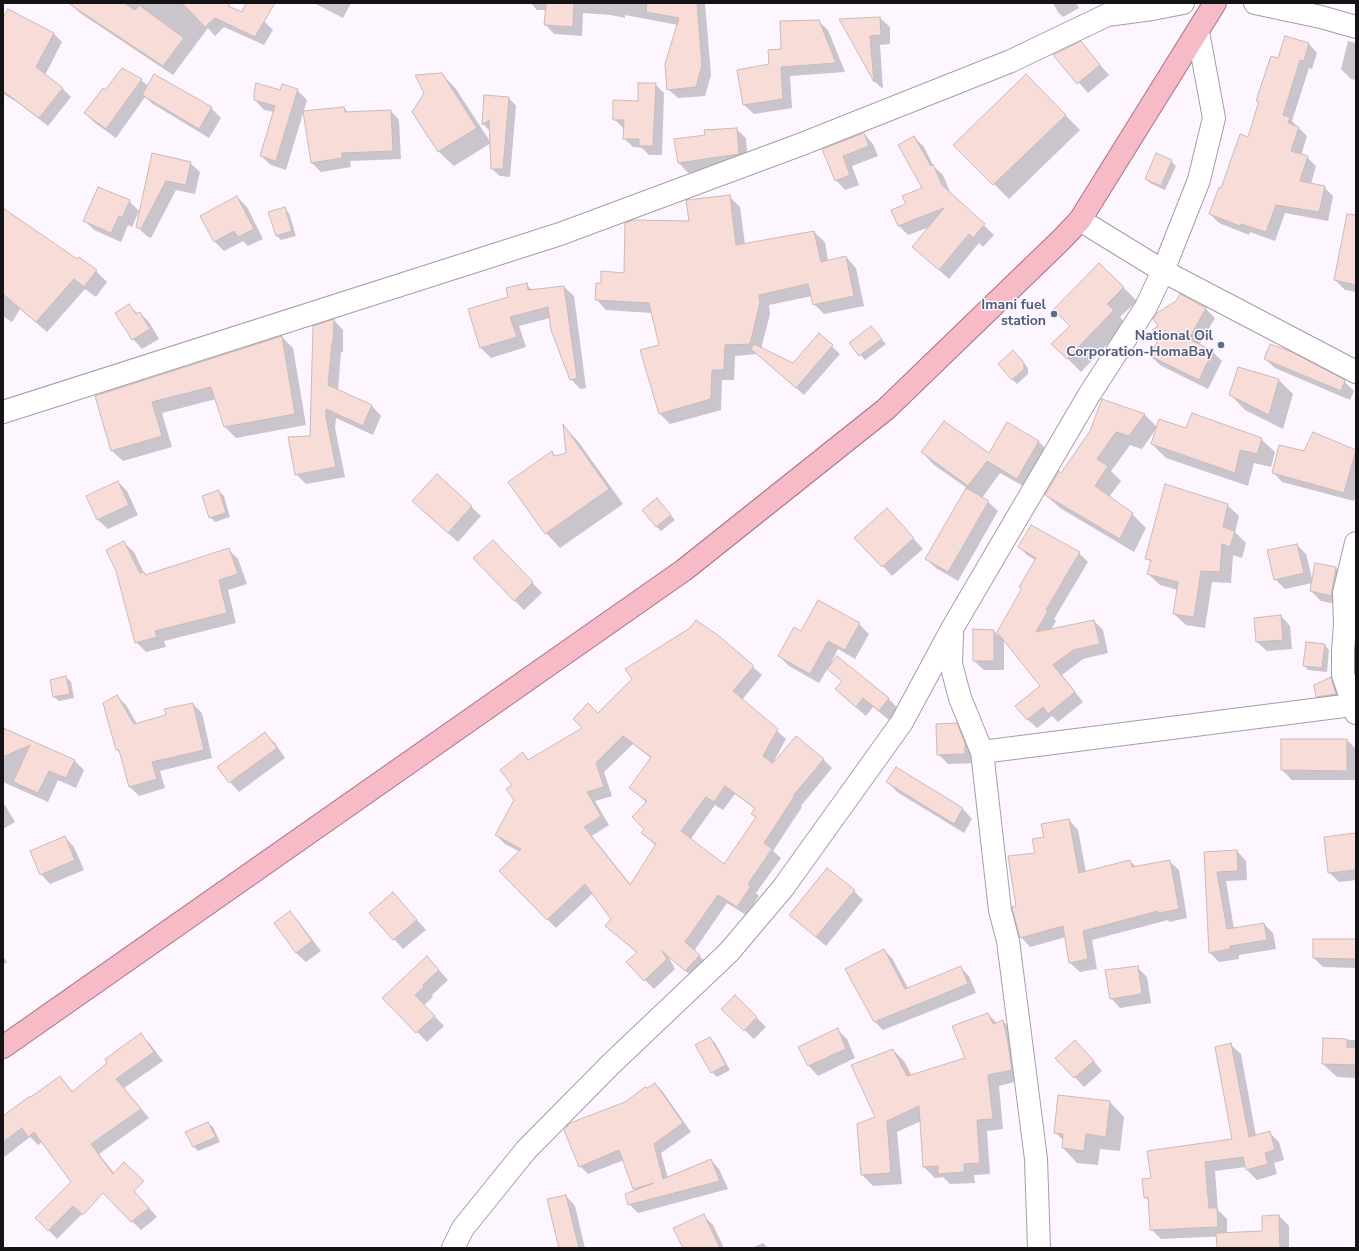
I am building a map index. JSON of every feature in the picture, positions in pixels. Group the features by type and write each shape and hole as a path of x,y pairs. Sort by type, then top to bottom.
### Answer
{"highway":[{"path":"3,1047 684,570 886,409 1080,220 1216,3"}],"street":[{"path":"3,412 560,234 802,144 996,67 1102,9 1152,9 1183,3"},
{"path":"1255,3 1321,17 1356,27"},
{"path":"453,1248 463,1228 526,1150 611,1064 729,952 783,888 902,722 953,628 1090,395 1146,307 1163,272 1199,180 1214,118 1198,32"},
{"path":"1080,220 1163,272 1356,372"},
{"path":"982,752 1354,709 1343,674 1343,651 1345,625 1344,593 1356,543"},
{"path":"953,628 951,664 960,698 982,752 1000,910 1008,941 1036,1159 1039,1248"}],"building":[{"path":"68,3 124,3 135,10 139,5 184,38 163,66"},
{"path":"181,3 231,3 228,6 242,12 246,3 275,3 255,37 215,18 205,27"},
{"path":"546,3 574,3 573,27 544,25"},
{"path":"647,3 697,3 702,65 696,87 667,90 665,64 679,18 646,12"},
{"path":"8,9 54,33 36,67 63,88 39,118 3,91 3,18"},
{"path":"880,17 881,35 870,36 874,82 839,19"},
{"path":"819,20 836,63 781,67 783,99 743,105 737,70 769,64 768,50 781,49 780,21"},
{"path":"1285,36 1309,43 1304,61 1300,60 1283,115 1290,117 1288,123 1299,127 1291,151 1308,156 1300,181 1325,186 1319,212 1276,205 1266,232 1241,224 1240,226 1209,214 1219,187 1221,188 1240,134 1248,137 1259,101 1256,101 1271,56 1278,58"},
{"path":"1081,41 1100,65 1077,84 1053,55"},
{"path":"122,68 142,79 106,129 84,113 103,88 105,90"},
{"path":"442,73 477,128 438,152 412,112 424,93 415,75"},
{"path":"154,74 212,107 199,129 142,95"},
{"path":"1026,74 1066,115 993,185 953,145"},
{"path":"256,83 280,90 282,84 298,89 276,161 260,156 275,106 254,100"},
{"path":"638,83 656,83 653,146 639,146 639,139 623,139 624,120 613,120 613,100 638,101"},
{"path":"484,95 509,97 503,169 491,169 489,120 482,125"},
{"path":"344,107 345,112 391,110 393,151 342,153 342,158 311,163 303,111"},
{"path":"737,128 739,154 678,163 674,139 705,135 704,130"},
{"path":"864,133 869,146 843,156 850,175 835,181 822,149"},
{"path":"914,136 931,166 933,164 942,185 985,224 973,238 969,234 939,270 912,247 944,208 898,226 891,210 906,204 902,196 922,188 898,145"},
{"path":"152,153 191,162 186,185 166,181 141,229 136,227"},
{"path":"1156,153 1172,160 1161,186 1145,179"},
{"path":"98,187 130,200 122,218 119,216 111,233 83,221"},
{"path":"730,195 736,245 814,231 821,262 846,256 854,296 813,305 808,284 759,295 760,303 750,344 725,345 724,370 712,370 711,399 659,414 640,350 659,345 649,303 595,300 596,283 601,283 601,271 624,273 625,223 633,220 689,221 686,200"},
{"path":"237,196 254,229 238,237 234,231 214,242 200,216"},
{"path":"285,207 292,231 276,236 268,212"},
{"path":"3,208 77,259 79,257 97,270 84,287 74,279 36,322 3,294"},
{"path":"1347,214 1356,215 1356,285 1334,280"},
{"path":"1099,263 1124,287 1107,304 1114,310 1067,359 1051,344 1070,326 1053,310"},
{"path":"527,283 528,290 564,286 577,378 570,380 551,330 548,307 510,317 517,337 480,348 468,309 508,297 506,288"},
{"path":"1180,294 1206,308 1189,339 1213,351 1199,380 1150,356 1158,340 1152,330 1158,326 1153,319 1157,313 1176,301"},
{"path":"129,304 136,314 140,312 150,329 132,340 115,313"},
{"path":"334,319 328,385 372,405 363,426 326,409 326,417 336,467 295,475 288,437 310,436 313,326"},
{"path":"871,326 882,339 859,356 849,343"},
{"path":"819,333 833,345 796,388 751,349 754,344 793,363"},
{"path":"282,336 295,414 224,427 211,387 152,402 162,436 111,451 95,396"},
{"path":"1270,344 1292,352 1345,380 1341,391 1264,359"},
{"path":"1013,350 1024,363 1024,369 1012,380 998,364"},
{"path":"1238,367 1279,379 1269,415 1229,395"},
{"path":"1102,399 1145,414 1129,436 1116,432 1097,459 1108,466 1095,486 1133,513 1120,539 1045,495 1059,471 1061,473 1090,431"},
{"path":"1192,413 1262,438 1257,454 1240,450 1235,473 1151,444 1159,419 1186,428"},
{"path":"944,421 989,453 1007,422 1039,441 1017,479 987,461 968,486 921,452"},
{"path":"563,424 609,489 545,534 508,482 552,451 554,456 566,453"},
{"path":"1313,432 1356,450 1344,493 1272,473 1279,445 1304,451"},
{"path":"437,474 472,506 448,533 412,501"},
{"path":"118,481 129,505 97,520 86,496"},
{"path":"1165,484 1228,504 1223,527 1235,531 1230,547 1222,544 1220,572 1201,571 1194,617 1173,614 1178,582 1147,574 1151,560 1145,559"},
{"path":"966,488 989,501 948,572 925,559"},
{"path":"219,490 226,513 209,518 202,496"},
{"path":"657,498 671,515 656,527 642,510"},
{"path":"887,508 914,538 882,567 854,538"},
{"path":"1031,525 1080,552 1046,610 1048,611 1036,632 1094,620 1100,644 1073,650 1053,665 1075,692 1048,714 1043,707 1027,720 1015,706 1040,686 997,632 1022,588 1019,587 1036,558 1018,547"},
{"path":"493,540 533,582 514,601 473,558"},
{"path":"124,541 140,573 144,572 145,575 229,548 238,574 219,580 227,613 155,631 157,637 135,643 116,571 106,550"},
{"path":"1297,544 1304,573 1274,580 1267,550"},
{"path":"1315,563 1336,567 1331,596 1310,591"},
{"path":"818,600 860,623 845,650 828,641 810,674 778,656 794,627 801,631"},
{"path":"1281,615 1283,640 1256,642 1254,618"},
{"path":"696,620 719,636 754,666 733,691 778,729 763,756 773,763 796,736 824,759 793,796 794,797 764,843 772,849 748,884 751,886 737,907 718,895 685,942 700,955 685,971 662,951 667,959 644,981 626,962 637,952 605,926 611,919 585,884 547,920 499,871 521,849 495,835 514,800 506,789 512,785 500,770 523,752 528,760 582,728 573,719 588,703 598,713 632,679 625,669 690,628","holes":["623,736 651,757 629,788 647,801 632,817 644,829 641,833 656,844 630,885 584,827 601,816 587,792 604,787 596,763","725,786 755,808 751,814 756,817 724,864 681,831 706,797 714,802"]},
{"path":"973,629 994,630 994,661 973,661"},
{"path":"1306,642 1325,644 1322,668 1303,666"},
{"path":"837,656 889,698 879,711 863,698 856,707 835,689 842,681 827,669"},
{"path":"66,676 70,694 53,697 50,680"},
{"path":"1331,677 1336,694 1316,697 1314,685"},
{"path":"117,695 134,724 166,715 164,709 193,703 204,750 152,762 157,779 129,787 119,750 116,750 103,703"},
{"path":"957,723 965,743 965,754 937,755 936,724"},
{"path":"3,728 75,760 66,778 49,771 38,793 13,782 30,745 3,757"},
{"path":"265,732 277,748 229,783 217,767"},
{"path":"1281,739 1347,739 1347,771 1281,770"},
{"path":"896,767 963,808 954,824 886,782"},
{"path":"1069,819 1079,873 1130,860 1132,867 1170,860 1179,909 1159,913 1158,911 1083,931 1088,959 1069,963 1063,926 1020,938 1012,908 1016,906 1008,856 1035,853 1032,839 1044,837 1041,824"},
{"path":"1356,833 1356,870 1328,873 1324,837"},
{"path":"65,836 75,860 40,875 30,851"},
{"path":"1237,850 1238,871 1217,872 1227,929 1264,923 1267,940 1230,946 1230,949 1209,953 1204,852"},
{"path":"827,868 855,890 816,937 789,915"},
{"path":"393,892 417,920 393,940 369,913"},
{"path":"290,911 312,941 296,953 274,923"},
{"path":"1313,939 1356,939 1356,959 1313,958"},
{"path":"884,949 905,989 961,966 968,984 874,1022 845,969"},
{"path":"427,956 439,970 415,995 435,1016 416,1033 382,998"},
{"path":"1138,966 1142,994 1110,999 1105,970"},
{"path":"735,995 757,1017 744,1031 721,1009"},
{"path":"988,1013 993,1024 1003,1020 1012,1070 988,1075 993,1119 977,1120 980,1163 964,1164 964,1172 938,1174 938,1166 923,1167 919,1106 887,1121 891,1173 861,1175 857,1124 875,1117 851,1065 893,1049 907,1076 965,1058 952,1026"},
{"path":"838,1028 846,1049 808,1066 798,1047"},
{"path":"141,1033 154,1052 116,1079 141,1109 91,1144 113,1174 124,1162 144,1181 134,1191 149,1208 131,1222 103,1193 83,1215 73,1206 48,1231 35,1218 71,1182 34,1132 28,1137 22,1128 3,1142 3,1116 60,1076 72,1092 107,1063 105,1059"},
{"path":"710,1037 726,1065 711,1073 695,1045"},
{"path":"1323,1038 1347,1039 1347,1047 1356,1048 1356,1065 1322,1064"},
{"path":"1075,1040 1094,1061 1074,1078 1055,1058"},
{"path":"1231,1043 1249,1137 1270,1131 1275,1150 1265,1153 1268,1164 1246,1170 1243,1157 1205,1162 1209,1208 1217,1208 1218,1227 1150,1230 1148,1197 1144,1198 1142,1179 1151,1178 1147,1151 1232,1139 1215,1047"},
{"path":"655,1083 683,1123 654,1144 663,1179 711,1159 720,1181 628,1205 625,1194 654,1183 633,1189 619,1150 579,1167 564,1130 570,1123 625,1102 645,1087 647,1088"},
{"path":"1058,1095 1110,1101 1106,1137 1086,1134 1084,1151 1062,1148 1063,1134 1054,1133"},
{"path":"208,1122 216,1137 193,1147 185,1132"},
{"path":"566,1195 579,1248 559,1248 547,1199"},
{"path":"704,1214 720,1248 683,1248 673,1228"},
{"path":"1279,1215 1280,1248 1217,1248 1216,1233 1262,1231 1262,1216"}],"place":[{"name":"Imani fuel station","path":"1054,314"},
{"name":"National Oil Corporation-HomaBay","path":"1221,345"}]}
